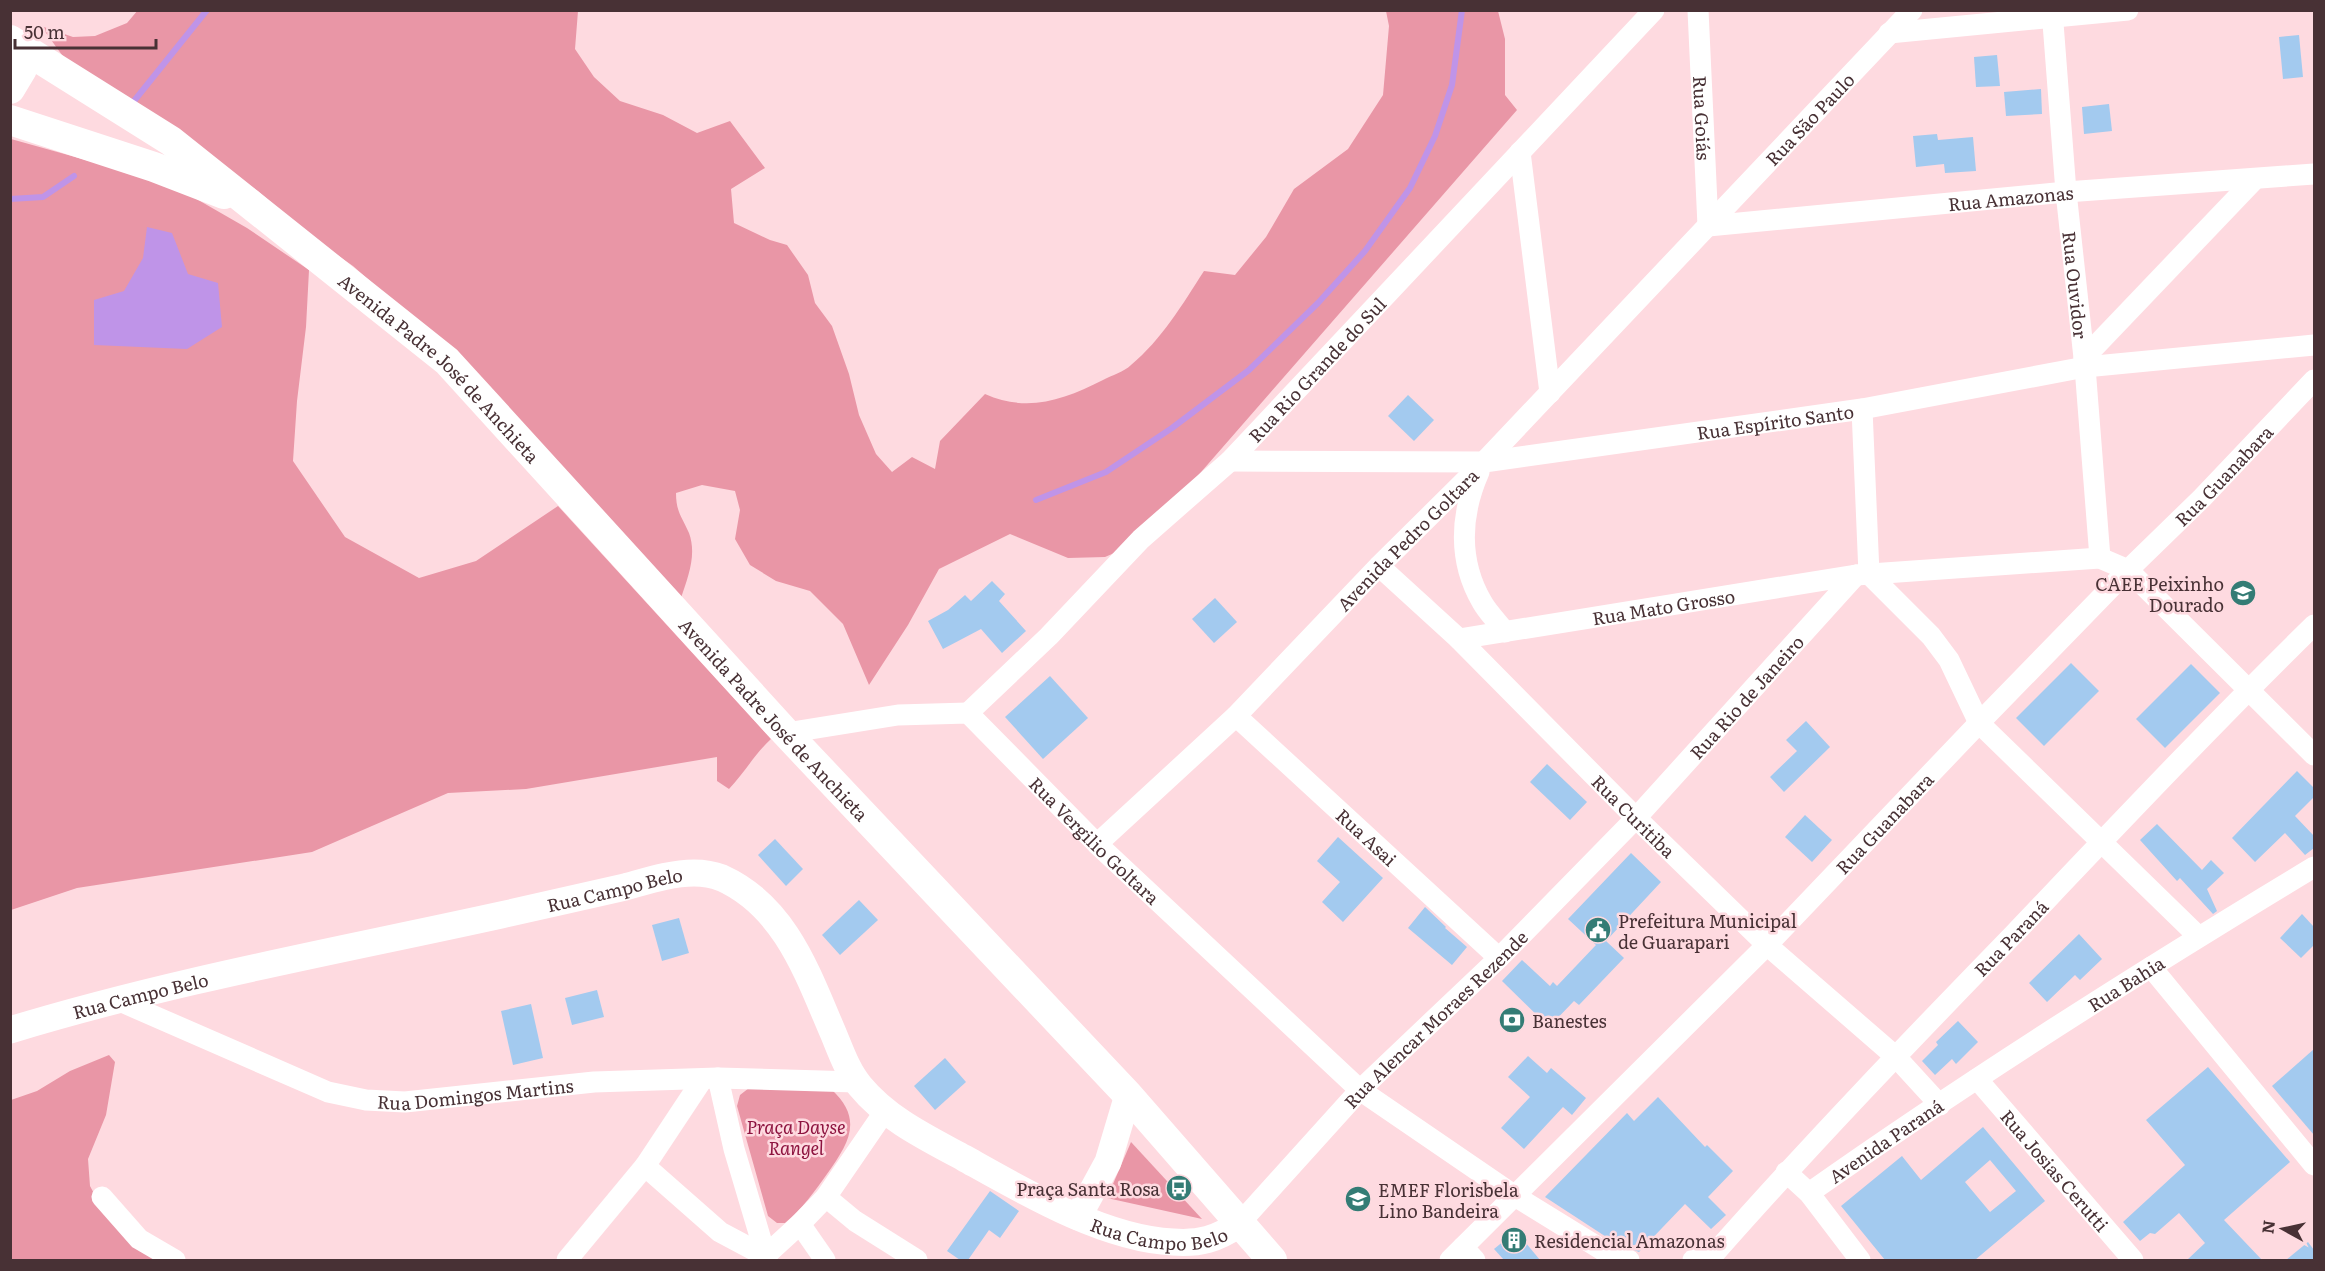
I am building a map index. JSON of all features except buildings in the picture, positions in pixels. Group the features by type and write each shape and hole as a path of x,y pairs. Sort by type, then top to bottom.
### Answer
{"main road":[{"path":"10,89 22,69 18,44"},
{"name":"Avenida Padre José de Anchieta","path":"18,44 171,141 447,361 786,733 1128,1095 1272,1260"},
{"name":"Avenida Padre José de Anchieta","path":"10,120 154,167 252,204"}],"street":[{"name":"Rua Rio Grande do Sul","path":"968,712 1049,636 1141,539 1230,461 1654,10"},
{"name":"Rua Goiás","path":"1698,10 1708,226"},
{"name":"Rua São Paulo","path":"1708,226 1912,10"},
{"path":"1889,33 2052,14 2128,10"},
{"name":"Rua Ouvidor","path":"2052,14 2066,192 2085,362 2100,558"},
{"path":"1520,152 1550,393"},
{"name":"Rua Amazonas","path":"1708,226 2066,192 2314,174"},
{"path":"2085,362 2254,180"},
{"name":"Avenida Pedro Goltara","path":"1097,844 1236,716 1379,566 1484,462 1708,226"},
{"name":"Rua Espírito Santo","path":"1230,461 1484,462 1862,409 2085,362 2314,345"},
{"name":"Rua Guanabara","path":"1462,1256 1515,1196 1767,945 1979,723 2128,570 2202,498 2314,380"},
{"path":"1862,409 1862,575 1931,636 1949,660 1979,723 2198,936"},
{"path":"1484,462 1469,496 1463,532 1468,569 1482,603 1505,632"},
{"path":"1862,575 2100,558 2128,570 2314,755"},
{"name":"Rua Curitiba","path":"1379,566 1459,639 1636,818 1767,945 1896,1057"},
{"name":"Rua Mato Grosso","path":"1459,639 1862,575"},
{"name":"Rua Rio de Janeiro","path":"1636,818 1862,575"},
{"name":"Rua Paraná","path":"1709,1258 1786,1172 2248,690 2314,625"},
{"path":"786,733 898,715 968,712"},
{"name":"Rua Vergilio Goltara","path":"968,712 1097,844 1360,1090 1515,1196 1609,1254 1629,1260"},
{"name":"Rua Asai","path":"1236,716 1499,958"},
{"name":"Rua Alencar Moraes Rezende","path":"1239,1224 1360,1090 1499,958 1636,818"},
{"name":"Rua Bahia","path":"1940,1104 2198,936 2314,867"},
{"name":"Rua Campo Belo","path":"10,1030 115,999 668,876 694,873 717,876 739,887 771,914 791,941 856,1082 885,1111 917,1132 994,1175 1078,1217 1133,1235 1171,1242 1199,1242 1220,1237 1239,1224"},
{"path":"2151,967 2314,1165"},
{"name":"Rua Domingos Martins","path":"115,999 328,1092 366,1100 405,1102 594,1082 710,1079 856,1082"},
{"name":"Avenida Paraná","path":"1809,1193 1940,1104 1896,1057"},
{"path":"567,1260 645,1166 710,1079"},
{"path":"710,1079 734,1149 766,1258"},
{"name":"Rua Josias Cerutti","path":"1977,1079 2133,1260"},
{"name":"Rua Campo Belo","path":"1078,1217 1108,1162 1128,1095"},
{"path":"766,1258 826,1197 885,1111"},
{"path":"645,1166 720,1232 766,1258"},
{"path":"1786,1172 1809,1193 1860,1260"},
{"path":"102,1197 139,1239 175,1260"},
{"path":"826,1197 855,1221 916,1260"},
{"path":"800,1224 825,1260"}],"green space":[{"path":"138,10 578,11 575,49 594,77 620,101 663,115 697,133 730,121 765,168 731,189 734,223 770,240 787,245 808,275 815,303 832,326 849,374 859,415 876,454 892,472 912,457 935,469 940,441 985,394 1016,403 1045,402 1074,393 1125,370 1162,333 1204,271 1235,275 1266,237 1294,189 1348,149 1383,95 1389,26 1386,11 1498,11 1505,39 1505,95 1517,110 1140,542 1105,557 1068,558 1010,534 939,569 908,625 869,685 843,624 810,591 776,581 750,565 735,539 740,510 735,491 702,485 676,493 678,510 689,533 692,549 691,566 681,598 396,304 353,266 307,234 258,191 75,73 41,26 73,37 95,36 127,23"},
{"path":"11,139 93,162 153,174 247,228 309,270 293,461 345,537 419,578 476,561 558,506 771,739 729,789 717,781 717,757 526,789 448,793 312,852 77,888 11,910"},
{"path":"109,1055 115,1062 106,1115 88,1159 90,1186 104,1212 165,1260 11,1260 11,1100 37,1091 70,1071"},
{"name":"Praça Dayse Rangel","path":"749,1088 831,1089 841,1100 850,1121 850,1131 842,1152 808,1200 785,1223 777,1223 768,1216 737,1106 740,1095"},
{"path":"1131,1142 1202,1219 1107,1198"}],"shaded area":[{"path":"147,227 172,233 188,274 218,283 222,327 187,349 94,345 94,300 124,291 143,258"}],"waterway":[{"path":"130,106 207,10"},
{"path":"1036,500 1106,472 1172,428 1249,370 1318,303 1365,251 1410,188 1435,136 1452,85 1462,10"},
{"path":"10,199 43,197 74,176"}],"place":[{"name":"CAEE Peixinho Dourado","path":"2243,593"},
{"name":"Prefeitura Municipal de Guarapari","path":"1598,930"},
{"name":"Banestes","path":"1512,1020"},
{"name":"Praça Santa Rosa","path":"1179,1188"},
{"name":"EMEF Florisbela Lino Bandeira","path":"1358,1199"},
{"name":"Residencial Amazonas","path":"1514,1240"}]}
